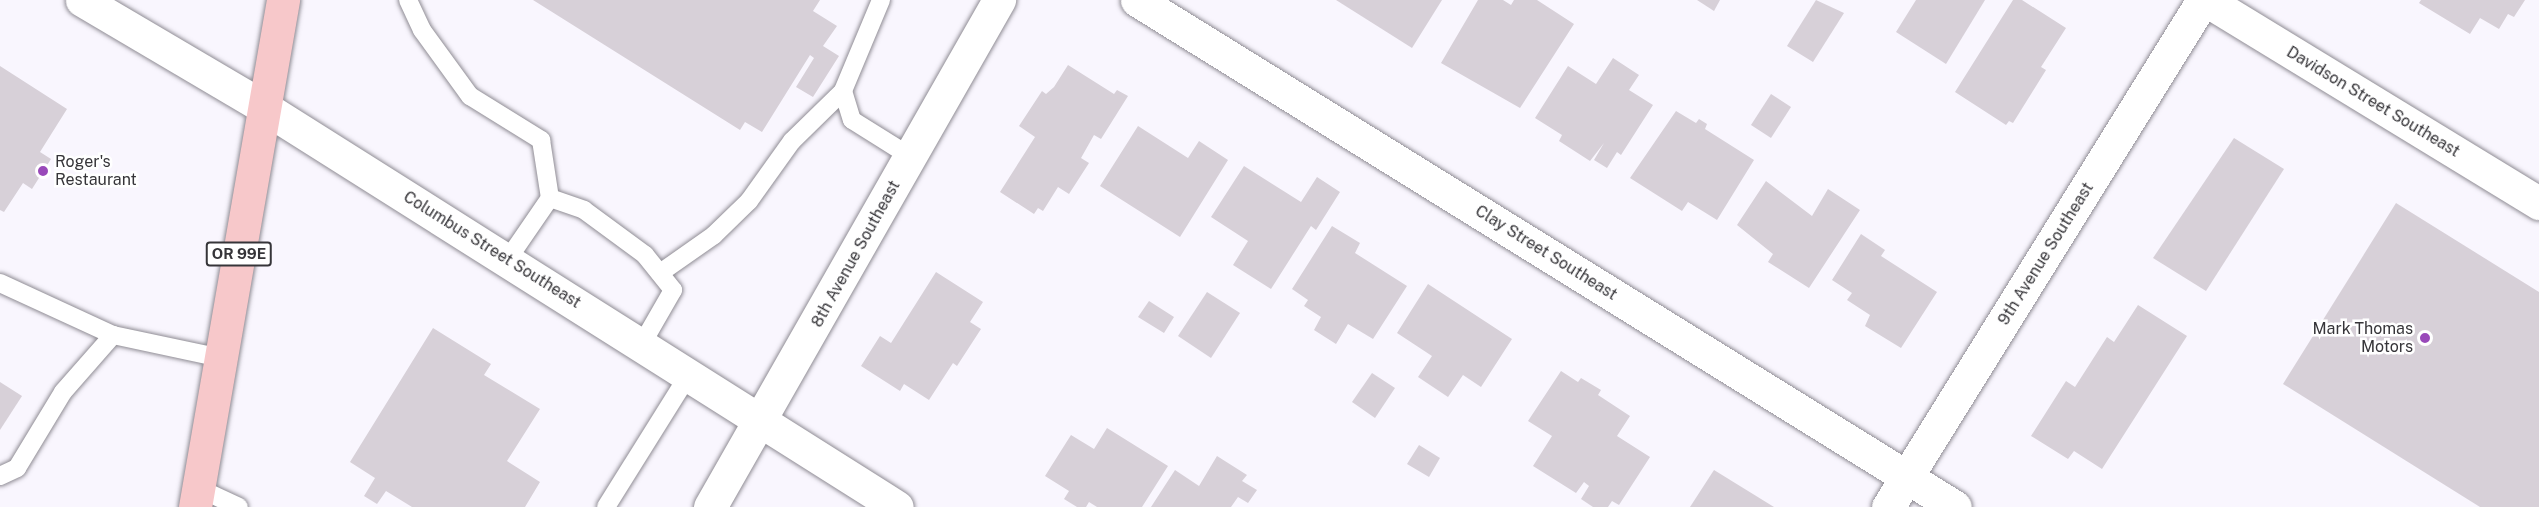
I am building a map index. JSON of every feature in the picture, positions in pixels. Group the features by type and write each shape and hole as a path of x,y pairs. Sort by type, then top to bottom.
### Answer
{"highway":[{"name":"OR 99E","path":"196,497 283,0"}],"street":[{"name":"Columbus Street Southeast","path":"82,0 265,108 508,259 897,507"},
{"name":"8th Avenue Southeast","path":"710,507 763,421 999,0"},
{"name":"Clay Street Southeast","path":"1137,0 1955,507"},
{"name":"9th Avenue Southeast","path":"1888,507 2205,0"},
{"name":"Davidson Street Southeast","path":"2205,0 2539,203"}],"lane":[{"path":"408,0 422,30 470,96 541,140 550,198 508,259"},
{"path":"660,273 714,235 749,201 792,141 843,91 881,0"},
{"path":"843,91 852,120 911,157"},
{"path":"550,198 584,210 645,255 673,290 642,344"},
{"path":"0,283 113,335 221,358"},
{"path":"0,476 17,468 63,392 113,335"},
{"path":"606,507 689,374"},
{"path":"196,497 239,507"}],"building":[{"path":"533,0 820,0 813,11 837,26 823,46 839,56 813,97 796,87 814,58 810,55 762,132 745,122 740,130"},
{"path":"1336,0 1442,0 1412,48"},
{"path":"1478,0 1503,0 1511,5 1514,0 1537,0 1574,24 1520,108 1441,63"},
{"path":"1697,0 1720,0 1714,11"},
{"path":"1816,0 1844,13 1813,62 1787,46"},
{"path":"1916,0 1985,0 1946,64 1896,32"},
{"path":"2013,0 2022,0 2066,28 2041,67 2046,70 2013,123 2009,121 2006,125 1955,92"},
{"path":"2421,0 2525,0 2514,17 2508,14 2499,29 2480,18 2470,34 2419,3"},
{"path":"1613,58 1639,75 1629,90 1653,105 1621,155 1617,152 1607,168 1594,160 1604,143 1590,161 1559,141 1562,135 1535,118 1568,66 1596,84"},
{"path":"1068,65 1114,94 1117,90 1128,96 1101,139 1094,135 1081,158 1089,163 1069,194 1058,187 1043,211 1038,208 1034,214 1000,192 1035,137 1019,126 1042,91 1046,94 1054,87"},
{"path":"0,66 67,109 40,152 51,159 32,189 23,183 4,212 0,210"},
{"path":"1771,94 1791,107 1771,138 1751,125"},
{"path":"1676,111 1696,123 1699,119 1707,124 1705,129 1754,160 1717,220 1688,202 1682,211 1630,178"},
{"path":"1138,126 1188,158 1199,141 1228,160 1180,237 1100,186"},
{"path":"2234,138 2284,169 2206,291 2153,258"},
{"path":"1244,166 1301,202 1317,177 1340,192 1316,230 1311,226 1271,289 1233,265 1248,241 1211,217"},
{"path":"1766,181 1812,216 1828,189 1860,210 1809,288 1768,262 1773,254 1737,225"},
{"name":"Mark Thomas Motors","path":"2396,203 2539,292 2539,507 2480,507 2283,384"},
{"path":"1332,226 1360,243 1355,253 1407,286 1373,339 1348,324 1336,344 1314,330 1321,317 1304,306 1308,300 1292,289"},
{"path":"1861,234 1885,250 1881,256 1937,292 1901,348 1865,326 1870,315 1847,300 1852,293 1832,280"},
{"path":"936,272 983,302 970,322 981,329 957,366 953,363 929,400 904,384 900,391 861,366 880,336 891,343"},
{"path":"1428,284 1512,339 1481,387 1463,375 1448,397 1418,377 1432,356 1397,333"},
{"path":"1207,292 1240,313 1211,358 1178,336"},
{"path":"1149,301 1174,317 1164,333 1138,317"},
{"path":"2138,305 2187,336 2102,469 2074,451 2068,459 2031,436 2066,381 2075,387 2107,337 2114,342"},
{"path":"433,328 491,364 484,375 540,409 507,461 540,482 525,507 412,507 386,491 377,504 364,496 375,478 350,462"},
{"path":"1561,371 1578,382 1581,378 1601,390 1598,395 1630,416 1617,436 1650,457 1619,505 1612,501 1608,507 1593,507 1581,499 1589,486 1584,482 1576,493 1533,466 1552,436 1528,421"},
{"path":"1372,373 1395,388 1375,418 1352,402"},
{"path":"0,382 22,396 0,430"},
{"path":"1107,428 1168,466 1142,507 1097,507 1089,502 1086,507 1077,507 1064,499 1069,491 1045,476 1071,435 1094,449"},
{"path":"1419,445 1440,458 1429,477 1407,464"},
{"path":"1217,456 1247,475 1242,481 1257,490 1248,503 1238,497 1231,507 1151,507 1175,470 1199,486"},
{"path":"1714,470 1774,507 1690,507"}],"place":[{"name":"Roger's Restaurant","path":"43,171"},
{"name":"Mark Thomas Motors","path":"2425,338"}]}
